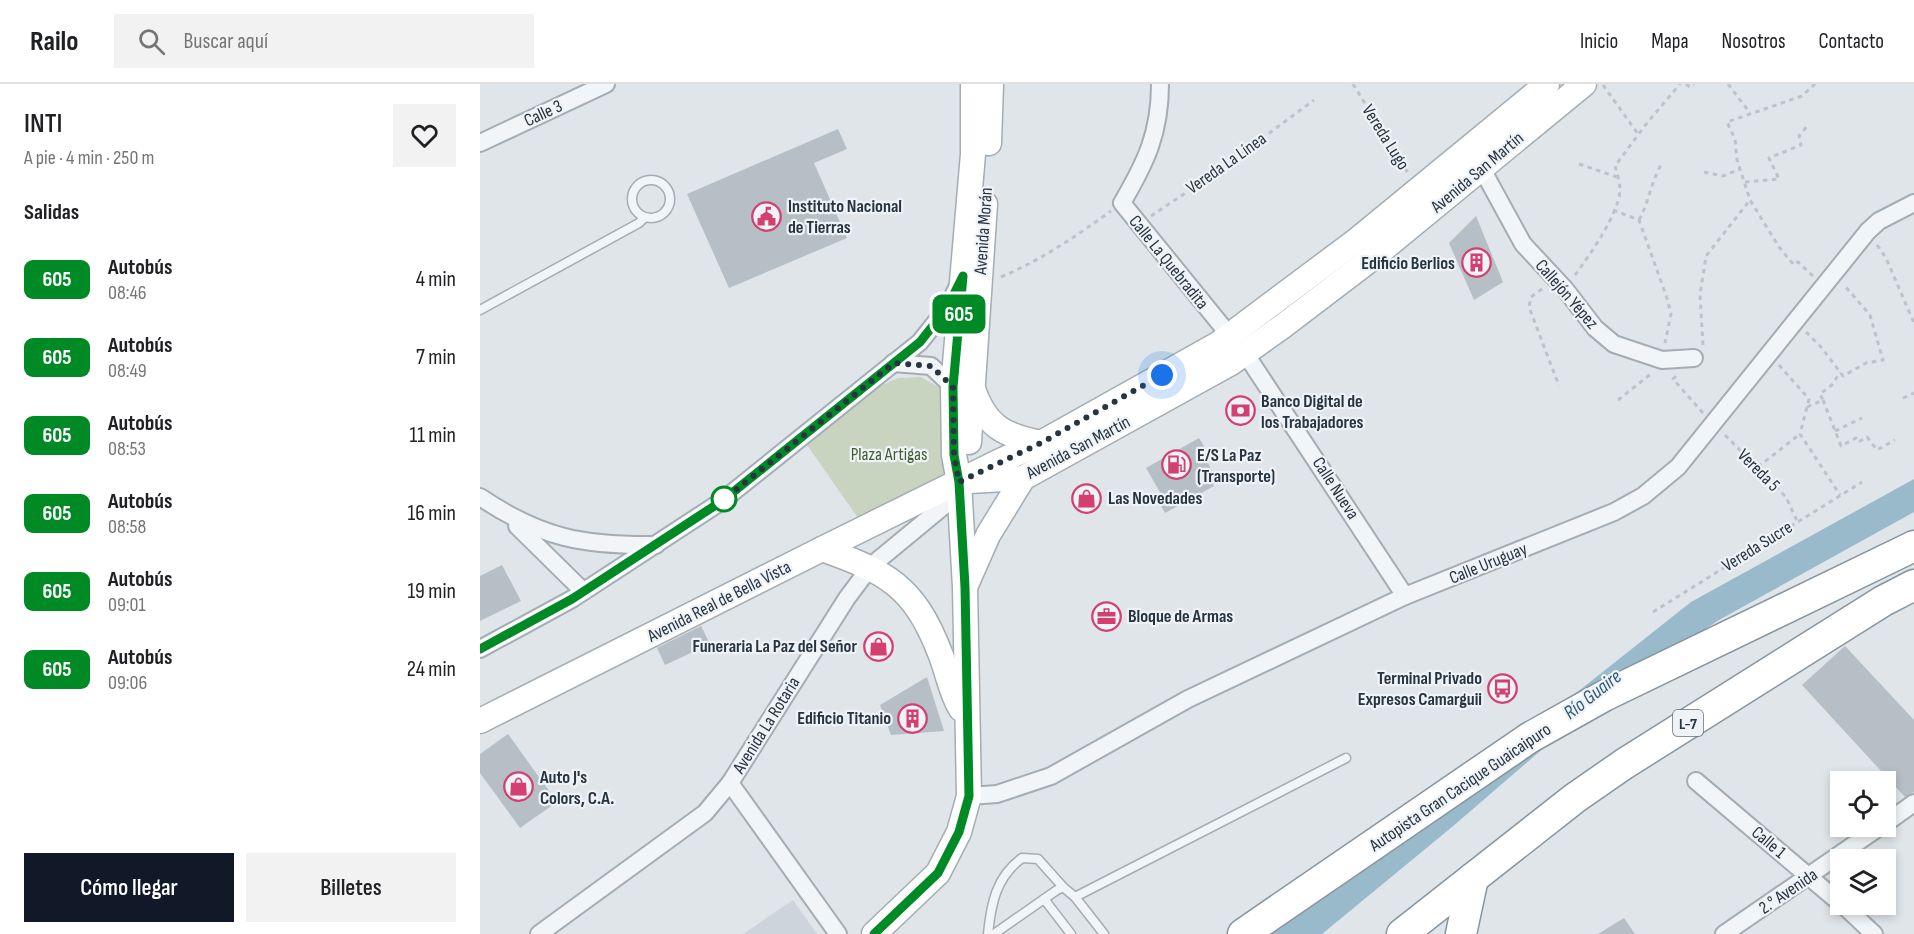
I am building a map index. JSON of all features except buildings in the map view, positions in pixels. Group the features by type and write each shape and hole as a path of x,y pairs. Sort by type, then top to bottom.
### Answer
{"highway":[{"name":"Autopista Gran Cacique Guaicaipuro","path":"1243,934 1511,750 1604,696 1914,546"},
{"name":"L-7","path":"1402,934 1575,798 1624,764 1883,601 1914,585"},
{"path":"1461,934 1473,878"}],"main road":[{"name":"Avenida Morán","path":"971,281 973,84"},
{"name":"Avenida Morán","path":"874,934 938,873 959,832 969,796 965,587 959,482 968,445 963,387 991,84"},
{"name":"Avenida San Martín","path":"959,482 1238,344 1306,280 1547,84"},
{"name":"Avenida San Martín","path":"959,482 1023,478 1238,344 1329,292 1584,84"},
{"path":"963,387 998,428 1012,437 1041,443"},
{"path":"965,587 988,536 1023,478"},
{"name":"Avenida Real de Bella Vista","path":"480,721 959,482"},
{"path":"822,549 872,566 904,591 923,617 945,666 953,696 967,717"}],"street":[{"name":"Calle 3","path":"480,142 606,84"},
{"name":"Calle La Quebradita","path":"1160,84 1160,107 1147,160 1122,203 1137,225 1238,344"},
{"name":"Callejón Yépez","path":"1482,169 1523,244 1560,284 1595,328 1614,344 1662,360 1694,358"},
{"name":"Calle Uruguay","path":"969,796 997,794 1051,776 1188,699 1405,596 1614,512 1643,496 1678,466 1868,231 1879,221 1914,203"},
{"path":"480,649 583,591 722,501 920,342 971,281"},
{"name":"Calle Nueva","path":"1238,344 1405,596"},
{"path":"894,363 931,366 963,387"},
{"name":"Avenida La Rotaria","path":"539,934 705,813 730,783 847,598 872,566 946,504 959,482"},
{"path":"480,498 527,526 566,538 591,543 657,545"},
{"path":"480,498 529,535 583,591"},
{"name":"Calle 1","path":"1696,781 1830,894"},
{"path":"730,783 838,934"},
{"path":"1896,816 1914,803"},
{"name":"2.° Avenida","path":"1724,934 1811,877 1866,837"},
{"name":"Calle 1","path":"1853,915 1874,934"}],"lane":[{"path":"480,310 644,218 657,218 664,214 670,203 668,190 656,181 643,182 633,193 633,207 644,218"},
{"path":"1075,897 1346,758"},
{"path":"988,934 991,906 999,882 1022,858 1038,859 1075,897 1104,934"},
{"path":"994,934 1063,887"},
{"path":"1044,898 1071,934"}],"path":[{"name":"Vereda Lugo","path":"1353,84 1420,189"},
{"path":"1602,84 1638,134"},
{"path":"1559,386 1529,307 1531,297 1560,284 1592,251 1620,191 1615,166 1638,134 1680,84"},
{"path":"1686,84 1690,87 1694,84"},
{"path":"1728,84 1750,113"},
{"path":"1795,321 1821,346 1843,376 1866,363 1883,360 1870,315 1828,279 1798,262 1794,265 1779,247 1750,200 1740,169 1735,139 1727,122 1802,96 1815,84"},
{"name":"Vereda La Línea","path":"1137,225 1218,171 1314,100"},
{"path":"1744,182 1779,179 1770,158 1801,145 1799,136 1809,124"},
{"path":"1579,164 1617,177"},
{"path":"1618,400 1647,379 1662,360 1671,314 1639,220 1650,199 1652,180 1661,165"},
{"path":"1704,171 1723,176 1740,169"},
{"path":"1694,358 1703,349 1700,294 1706,256 1750,200"},
{"path":"971,281 1026,266 1063,246 1122,203"},
{"path":"1613,210 1639,220"},
{"path":"1868,231 1886,258 1914,322"},
{"path":"1758,466 1800,434 1809,399 1769,353"},
{"name":"Vereda 5","path":"1694,358 1673,379 1713,424 1758,466 1786,497 1797,521"},
{"path":"1840,372 1832,385 1820,394 1841,446 1858,437 1860,441 1867,437 1877,450 1895,440"},
{"path":"1903,398 1914,393"},
{"path":"1807,407 1823,400"},
{"path":"1835,431 1862,417"},
{"path":"1800,434 1840,495"},
{"name":"Vereda Sucre","path":"1653,612 1862,482"}],"shaded area":[{"path":"793,900 817,934 743,934"}],"green space":[{"name":"Plaza Artigas","path":"921,377 940,388 949,401 950,493 870,535 802,438 874,389 898,378"}],"water":[{"name":"Río Guaire","path":"1914,479 1914,512 1719,620 1604,696 1452,827 1322,934 1272,934 1691,602"}],"bus line":[{"name":"605","path":"480,649 572,599 722,501 920,342 947,308 963,276 953,387 954,455 959,482 965,587 969,796 959,832 938,873 922,891 874,934"}],"place":[{"name":"Instituto Nacional de Tierras","path":"767,216"},
{"name":"Edificio Berlios","path":"1476,263"},
{"name":"Banco Digital de los Trabajadores","path":"1240,411"},
{"name":"E/S La Paz (Transporte)","path":"1176,465"},
{"name":"Las Novedades","path":"1087,498"},
{"name":"Bloque de Armas","path":"1107,616"},
{"name":"Funeraria La Paz del Señor","path":"878,646"},
{"name":"Terminal Privado Expresos Camarguii","path":"1503,688"},
{"name":"Edificio Titanio","path":"912,718"},
{"name":"Auto J's Colors, C.A.","path":"519,787"}],"route":[{"path":"724,499 722,501 894,363 931,366 939,371 953,387 954,455 959,482 1041,443 1162,375"}]}
